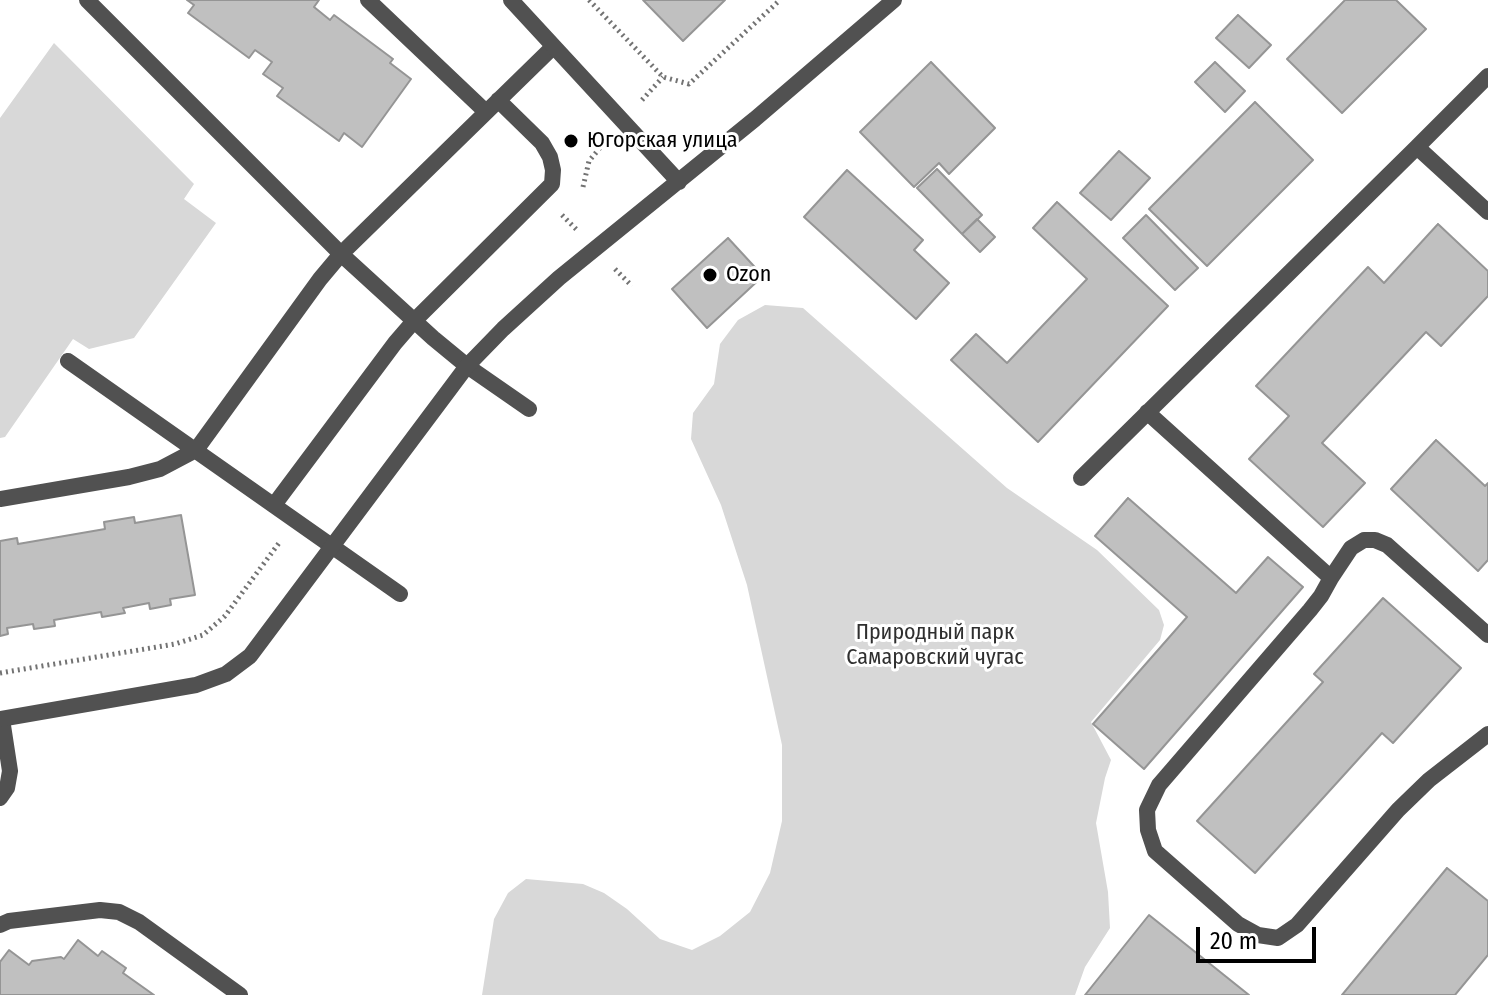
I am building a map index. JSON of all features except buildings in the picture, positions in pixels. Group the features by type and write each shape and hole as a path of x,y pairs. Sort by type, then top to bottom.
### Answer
{"street":[{"path":"87,0 341,254 467,366 529,409"},
{"path":"274,505 414,321 552,184 550,157 542,143 491,105 368,0"},
{"path":"511,0 679,182"},
{"path":"0,798 7,788 10,771 1,719 196,685 226,674 250,656 467,366 503,329 559,278 679,182 894,0"},
{"path":"0,499 129,477 160,469 196,450 341,254 553,47"},
{"path":"1081,478 1488,76"},
{"path":"1417,147 1488,212"},
{"path":"68,361 400,594"},
{"path":"1147,412 1331,578"},
{"path":"1488,635 1387,545 1364,540 1351,548 1310,610 1159,785 1147,810 1148,830 1155,851 1238,924 1258,935 1278,938 1297,925 1398,810 1429,780 1488,734"},
{"path":"0,925 9,921 100,910 119,912 139,922 240,995"}],"path":[{"path":"589,0 663,77 689,84 780,0"}],"green space":[{"path":"54,43 194,184 184,199 216,223 134,338 89,349 73,339 5,437 0,438 0,118"},
{"name":"Природный парк Самаровский чугас","path":"765,305 803,308 1007,488 1097,550 1159,610 1164,625 1160,640 1091,722 1111,760 1096,823 1108,892 1110,928 1085,967 1075,995 482,995 494,919 508,893 526,879 583,884 604,893 627,909 660,939 692,950 720,936 750,912 770,873 782,821 782,745 747,585 721,505 691,439 693,413 714,384 720,344 738,320"}],"place":[{"name":"Югорская улица","path":"571,141"},
{"name":"Ozon","path":"710,275"}]}
